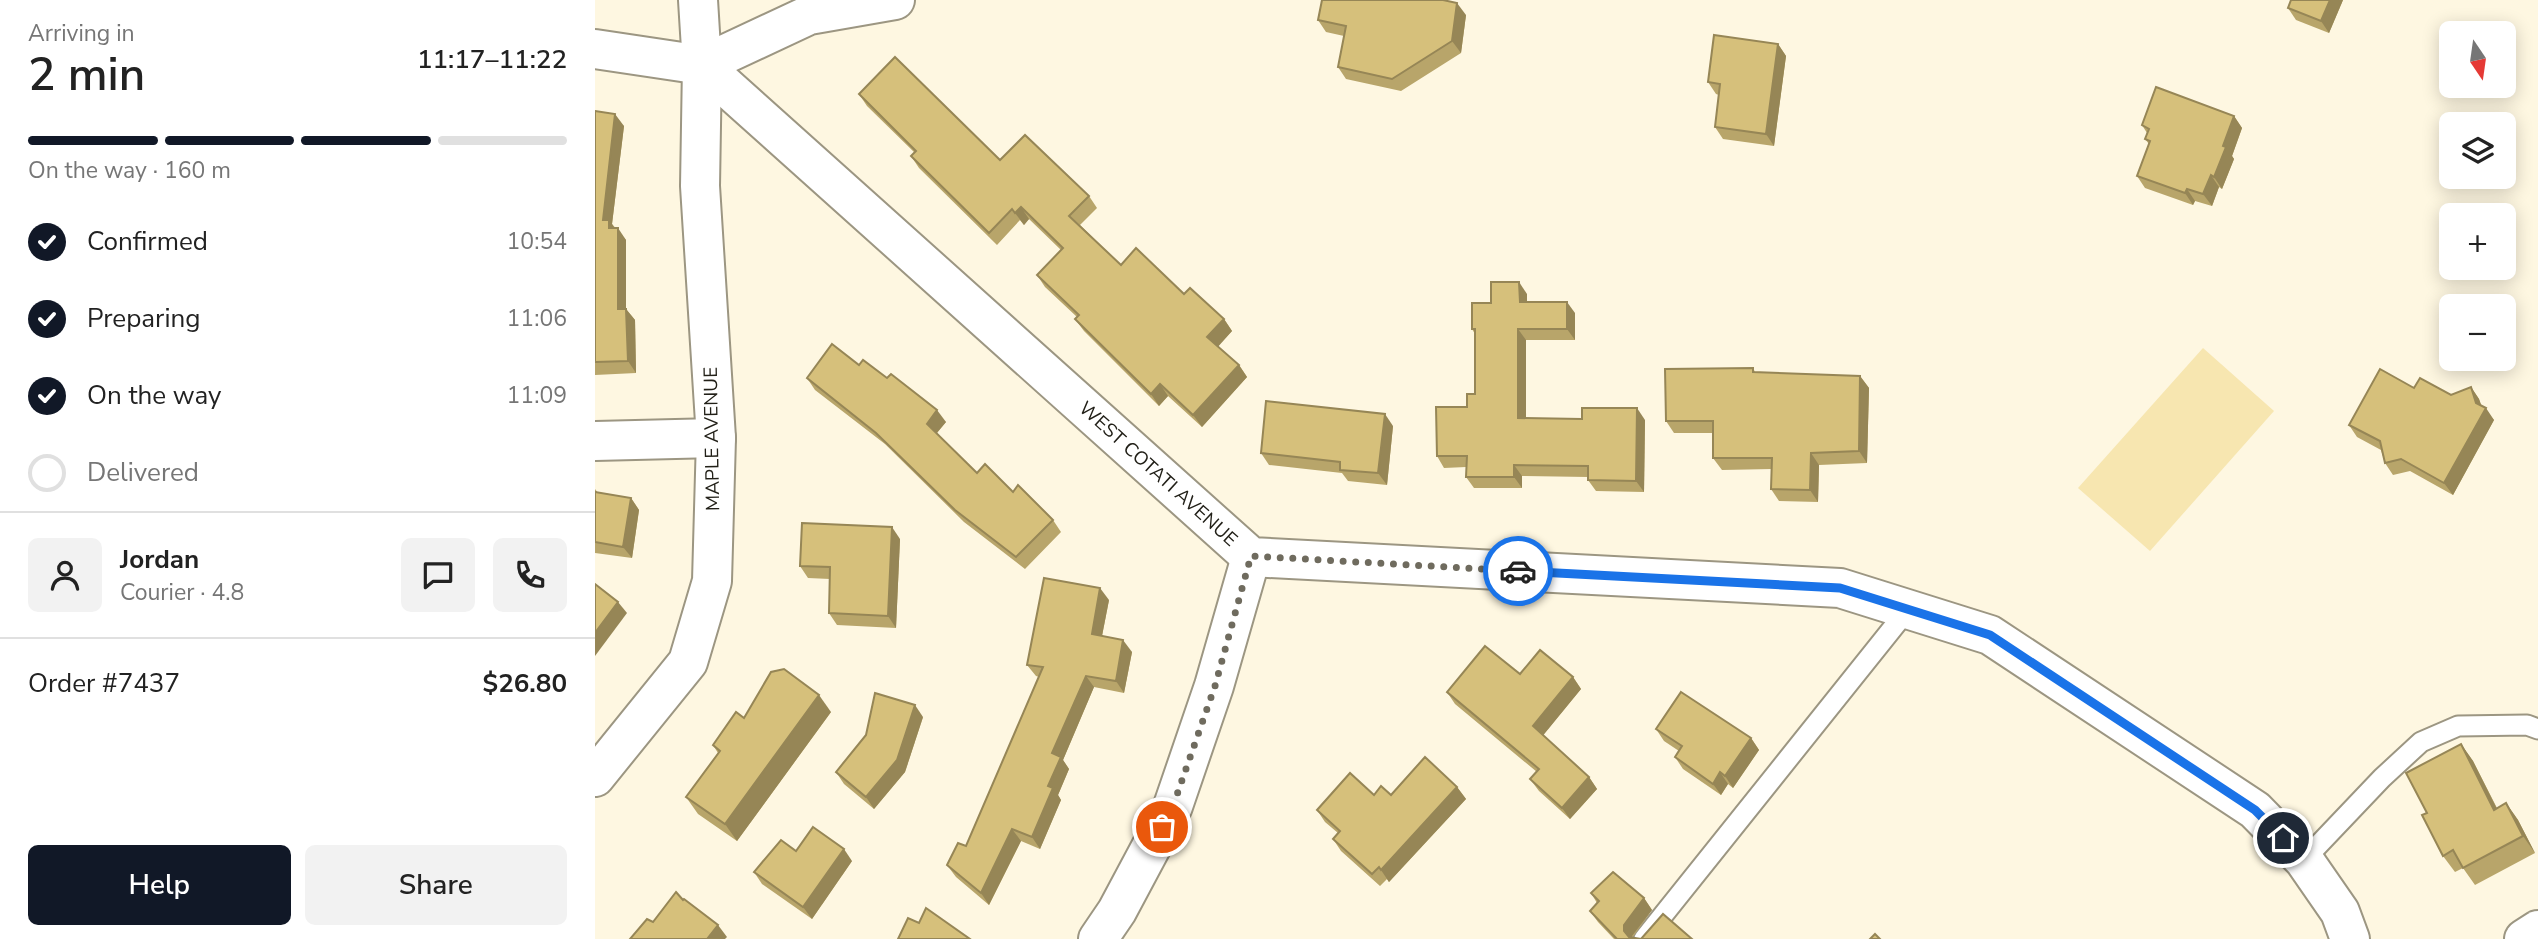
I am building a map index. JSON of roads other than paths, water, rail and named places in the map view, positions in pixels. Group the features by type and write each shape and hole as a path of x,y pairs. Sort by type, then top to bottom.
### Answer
{"street":[{"name":"MAPLE AVENUE","path":"595,777 688,662 712,581 716,438 700,186 702,65 698,0"},
{"path":"595,49 702,65 809,15 895,0"},
{"name":"WEST COTATI AVENUE","path":"702,65 1251,556 1840,588 1990,635 2255,810 2304,860 2340,912 2350,939"},
{"path":"595,441 716,438"},
{"path":"1098,939 1117,911 1173,806 1215,686 1251,556"},
{"path":"2524,939 2538,930"}],"lane":[{"path":"1644,939 1908,609"},
{"path":"2304,860 2382,778 2421,742 2458,726 2527,725 2538,729"}]}
